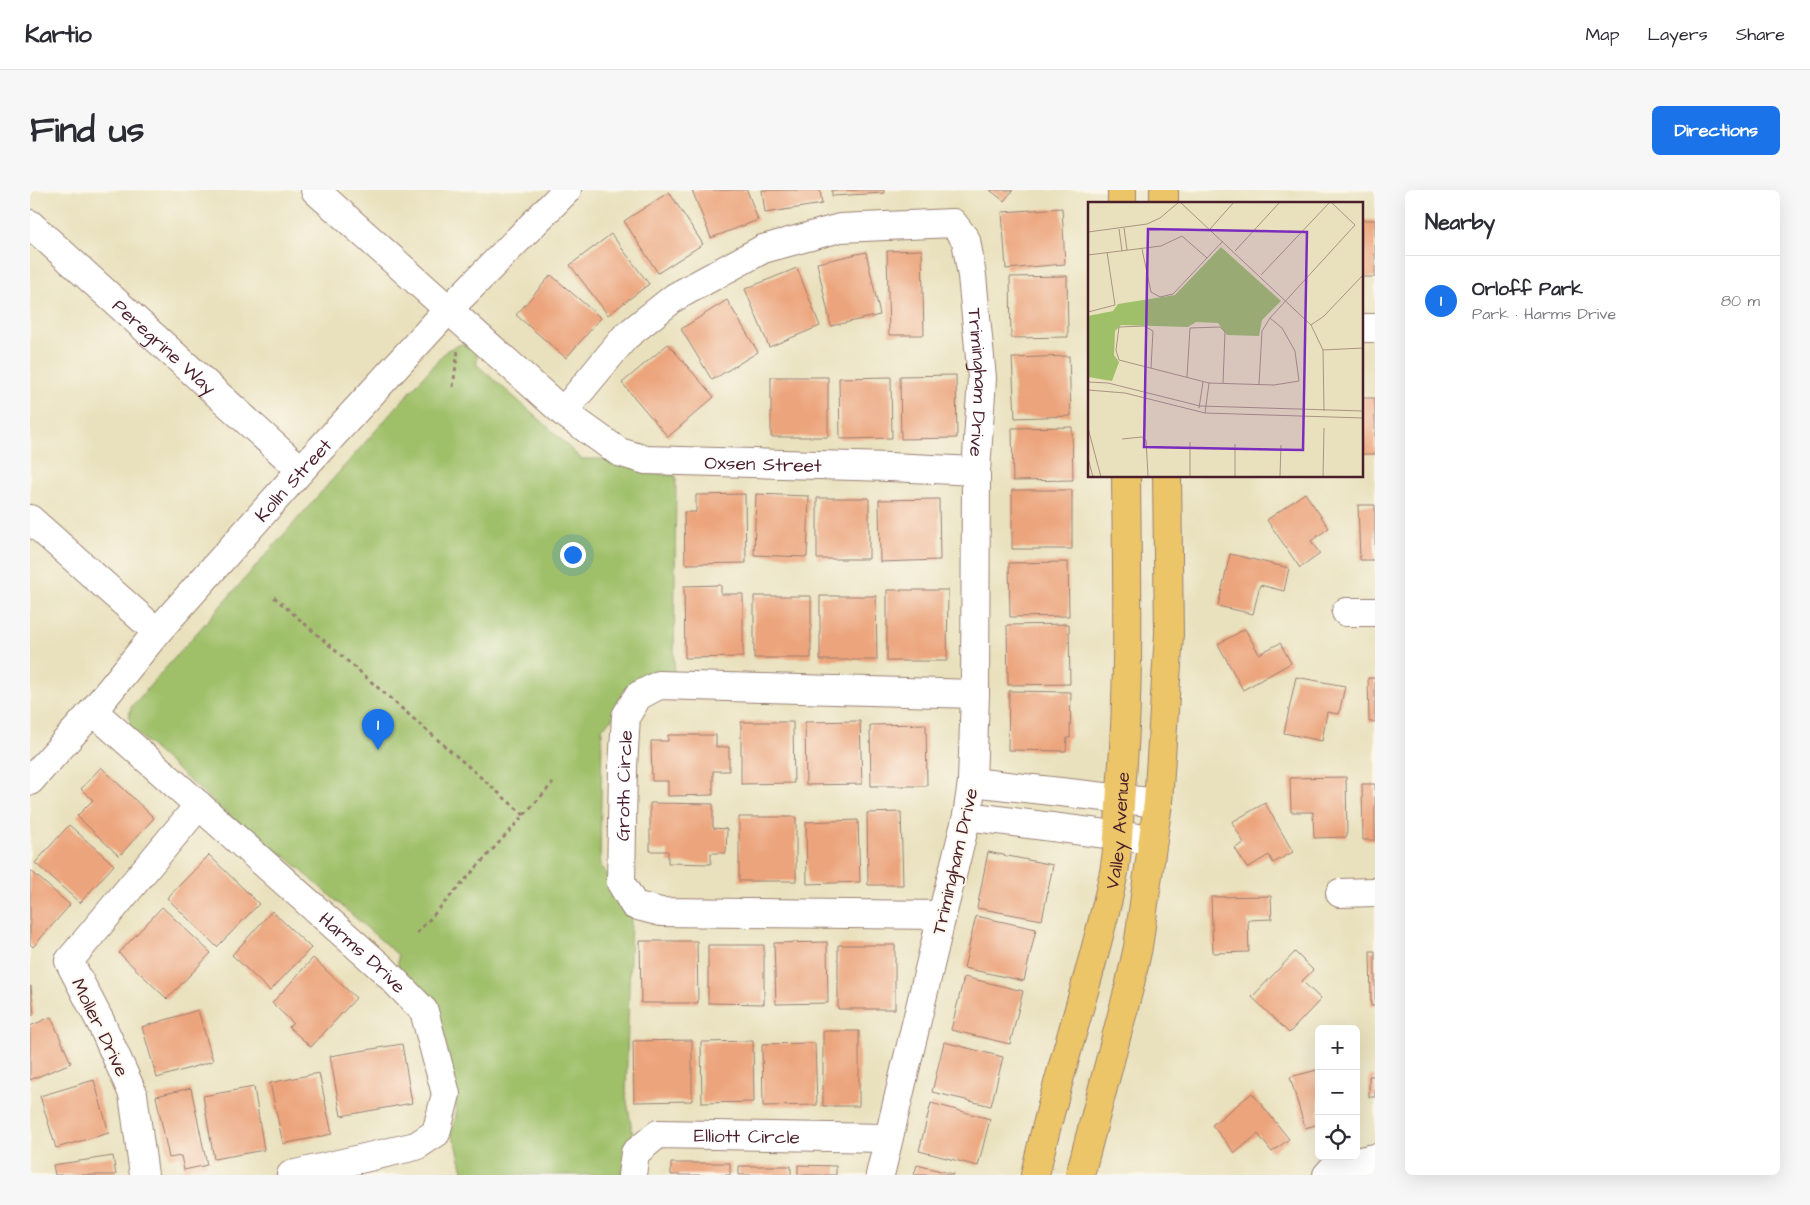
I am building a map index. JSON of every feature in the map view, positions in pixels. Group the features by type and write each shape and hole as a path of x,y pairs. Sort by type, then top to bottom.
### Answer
{"main road":[{"name":"Valley Avenue","path":"1035,1175 1095,952 1114,870 1124,762 1128,639 1126,478"},
{"name":"Valley Avenue","path":"1080,1175 1130,988 1138,947 1158,804 1169,634 1167,478"}],"street":[{"path":"315,190 564,412"},
{"name":"Kolln Street","path":"30,781 93,711 157,632 300,470 448,310 567,190"},
{"name":"Trimingham Drive","path":"564,412 625,337 675,297 763,249 840,228 953,223 966,240 972,276 982,378 976,471 975,694 972,782 968,816 942,915 880,1175"},
{"name":"Peregrine Way","path":"30,224 300,470"},
{"path":"1362,328 1375,328"},
{"name":"Oxsen Street","path":"564,412 619,452 646,460 976,471"},
{"path":"30,519 157,632"},
{"path":"1346,612 1375,612"},
{"name":"Groth Circle","path":"942,915 661,912 634,905 621,883 622,777 626,716 638,696 659,685 975,694"},
{"name":"Harms Drive","path":"93,711 384,970 424,1010 446,1094 436,1133 416,1146 291,1175"},
{"path":"972,782 1158,804"},
{"name":"Moller Drive","path":"144,1175 133,1094 69,962 200,805"},
{"path":"968,816 1153,840"},
{"path":"1340,893 1375,892"},
{"name":"Elliott Circle","path":"632,1175 635,1153 658,1134 888,1138"},
{"path":"1327,1175 1335,1166 1375,1158"}],"path":[{"path":"453,387 458,350"},
{"path":"274,597 524,815"},
{"path":"417,933 553,783"}],"green space":[{"path":"461,344 469,345 477,350 477,365 544,423 581,459 607,459 653,473 676,476 674,674 616,708 612,719 602,728 600,866 609,875 631,917 626,1095 634,1142 622,1175 464,1175 456,1143 450,1134 456,1117 456,1092 443,1028 433,1000 398,967 398,955 287,858 222,810 131,728 130,725 129,714 132,706 447,350"}],"building":[{"path":"692,190 747,190 758,220 711,238"},
{"path":"762,190 820,190 822,204 765,213"},
{"path":"832,190 884,190 884,193 832,196"},
{"path":"990,190 1013,190 1004,201"},
{"path":"669,192 703,244 658,273 624,221"},
{"path":"1062,208 1065,264 1006,269 1002,212"},
{"path":"1362,220 1375,220 1375,277 1362,277"},
{"path":"611,234 649,284 608,315 570,265"},
{"path":"922,250 924,335 889,335 887,251"},
{"path":"866,252 880,315 831,326 817,263"},
{"path":"797,268 820,326 769,347 745,289"},
{"path":"551,275 601,318 566,358 516,315"},
{"path":"1067,276 1068,337 1011,338 1010,277"},
{"path":"727,300 758,352 712,380 681,329"},
{"path":"668,344 714,397 668,437 622,383"},
{"path":"1069,356 1071,416 1015,418 1012,358"},
{"path":"956,375 957,438 901,439 900,376"},
{"path":"771,377 828,377 828,437 771,437"},
{"path":"891,377 892,438 840,439 839,378"},
{"path":"1362,398 1375,398 1375,454 1362,454"},
{"path":"1072,427 1073,480 1013,481 1012,428"},
{"path":"1012,490 1072,490 1072,549 1012,549"},
{"path":"1305,493 1329,528 1311,541 1320,554 1300,568 1267,520"},
{"path":"745,494 746,563 685,564 684,512 696,512 696,495"},
{"path":"756,494 809,496 807,557 754,555"},
{"path":"817,498 869,498 869,559 817,559"},
{"path":"939,499 940,560 880,562 879,500"},
{"path":"1358,505 1375,505 1375,560 1360,560"},
{"path":"1230,554 1289,568 1284,591 1260,585 1253,614 1218,606"},
{"path":"1068,562 1069,616 1010,617 1009,563"},
{"path":"721,585 721,594 743,594 743,657 685,658 684,586"},
{"path":"887,590 948,590 947,661 887,661"},
{"path":"754,596 811,596 811,658 754,658"},
{"path":"820,596 876,596 877,660 820,660"},
{"path":"1069,624 1070,684 1008,685 1007,625"},
{"path":"1245,629 1259,654 1280,643 1291,663 1243,690 1218,644"},
{"path":"1296,677 1345,686 1339,714 1327,712 1322,741 1284,733"},
{"path":"1368,678 1375,678 1375,722 1369,722"},
{"path":"1009,691 1071,692 1070,738 1067,738 1066,751 1008,750"},
{"path":"860,721 862,784 806,785 805,722"},
{"path":"741,722 793,722 794,783 741,784"},
{"path":"926,724 927,786 871,786 870,725"},
{"path":"668,735 716,735 716,747 729,747 729,771 713,771 713,795 668,796 668,781 652,781 651,741 668,741"},
{"path":"101,767 154,818 119,856 77,816 93,800 81,789"},
{"path":"1346,777 1347,837 1314,838 1313,812 1291,812 1290,778"},
{"path":"1362,784 1375,784 1375,840 1363,840"},
{"path":"650,803 713,804 713,828 727,829 726,853 711,853 711,864 668,863 668,851 650,851"},
{"path":"1265,803 1293,852 1273,863 1269,855 1247,868 1235,848 1244,843 1232,822"},
{"path":"901,812 903,885 868,885 867,813"},
{"path":"739,817 796,817 796,881 739,881"},
{"path":"858,820 860,882 807,884 806,822"},
{"path":"69,825 114,865 80,903 35,863"},
{"path":"988,852 1053,865 1042,920 977,908"},
{"path":"209,855 259,904 217,947 167,898"},
{"path":"30,870 70,905 33,947 30,944"},
{"path":"1271,896 1272,919 1248,920 1249,952 1213,953 1211,897"},
{"path":"162,907 211,953 167,999 119,953"},
{"path":"272,911 311,948 270,991 232,955"},
{"path":"976,916 1036,929 1024,981 964,968"},
{"path":"640,941 697,941 698,1003 641,1003"},
{"path":"827,942 828,1003 776,1004 774,943"},
{"path":"708,945 764,945 764,1004 708,1003"},
{"path":"838,945 895,945 895,1009 838,1009"},
{"path":"1370,951 1375,951 1375,1006 1371,1006"},
{"path":"1295,952 1313,970 1302,981 1321,999 1289,1033 1252,997"},
{"path":"313,958 356,998 311,1047 289,1027 293,1023 272,1003"},
{"path":"964,977 1023,991 1010,1044 951,1030"},
{"path":"31,986 34,1015 30,1015"},
{"path":"198,1010 213,1061 157,1078 142,1027"},
{"path":"51,1017 71,1063 30,1080 30,1026"},
{"path":"823,1031 859,1031 859,1106 823,1106"},
{"path":"692,1040 692,1101 634,1102 633,1041"},
{"path":"753,1041 754,1102 702,1103 701,1042"},
{"path":"944,1042 1003,1057 991,1106 932,1092"},
{"path":"815,1043 817,1105 763,1106 762,1044"},
{"path":"402,1044 412,1103 341,1116 330,1056"},
{"path":"1315,1071 1315,1125 1305,1128 1290,1077"},
{"path":"319,1073 332,1134 283,1144 270,1083"},
{"path":"1369,1076 1375,1076 1375,1097 1369,1097"},
{"path":"94,1080 109,1133 56,1148 40,1096"},
{"path":"254,1087 264,1150 214,1159 203,1096"},
{"path":"191,1088 207,1165 184,1170 181,1156 169,1158 156,1096"},
{"path":"1252,1093 1289,1139 1272,1152 1258,1134 1235,1153 1212,1125"},
{"path":"931,1103 990,1119 978,1166 919,1151"},
{"path":"113,1156 116,1175 55,1175 53,1165"},
{"path":"671,1163 730,1163 730,1175 671,1175"},
{"path":"798,1165 836,1166 836,1175 798,1175"},
{"path":"917,1165 953,1174 953,1175 914,1175"},
{"path":"739,1166 791,1166 791,1175 739,1175"}],"place":[{"name":"Orloff Park","path":"378,750"}]}
